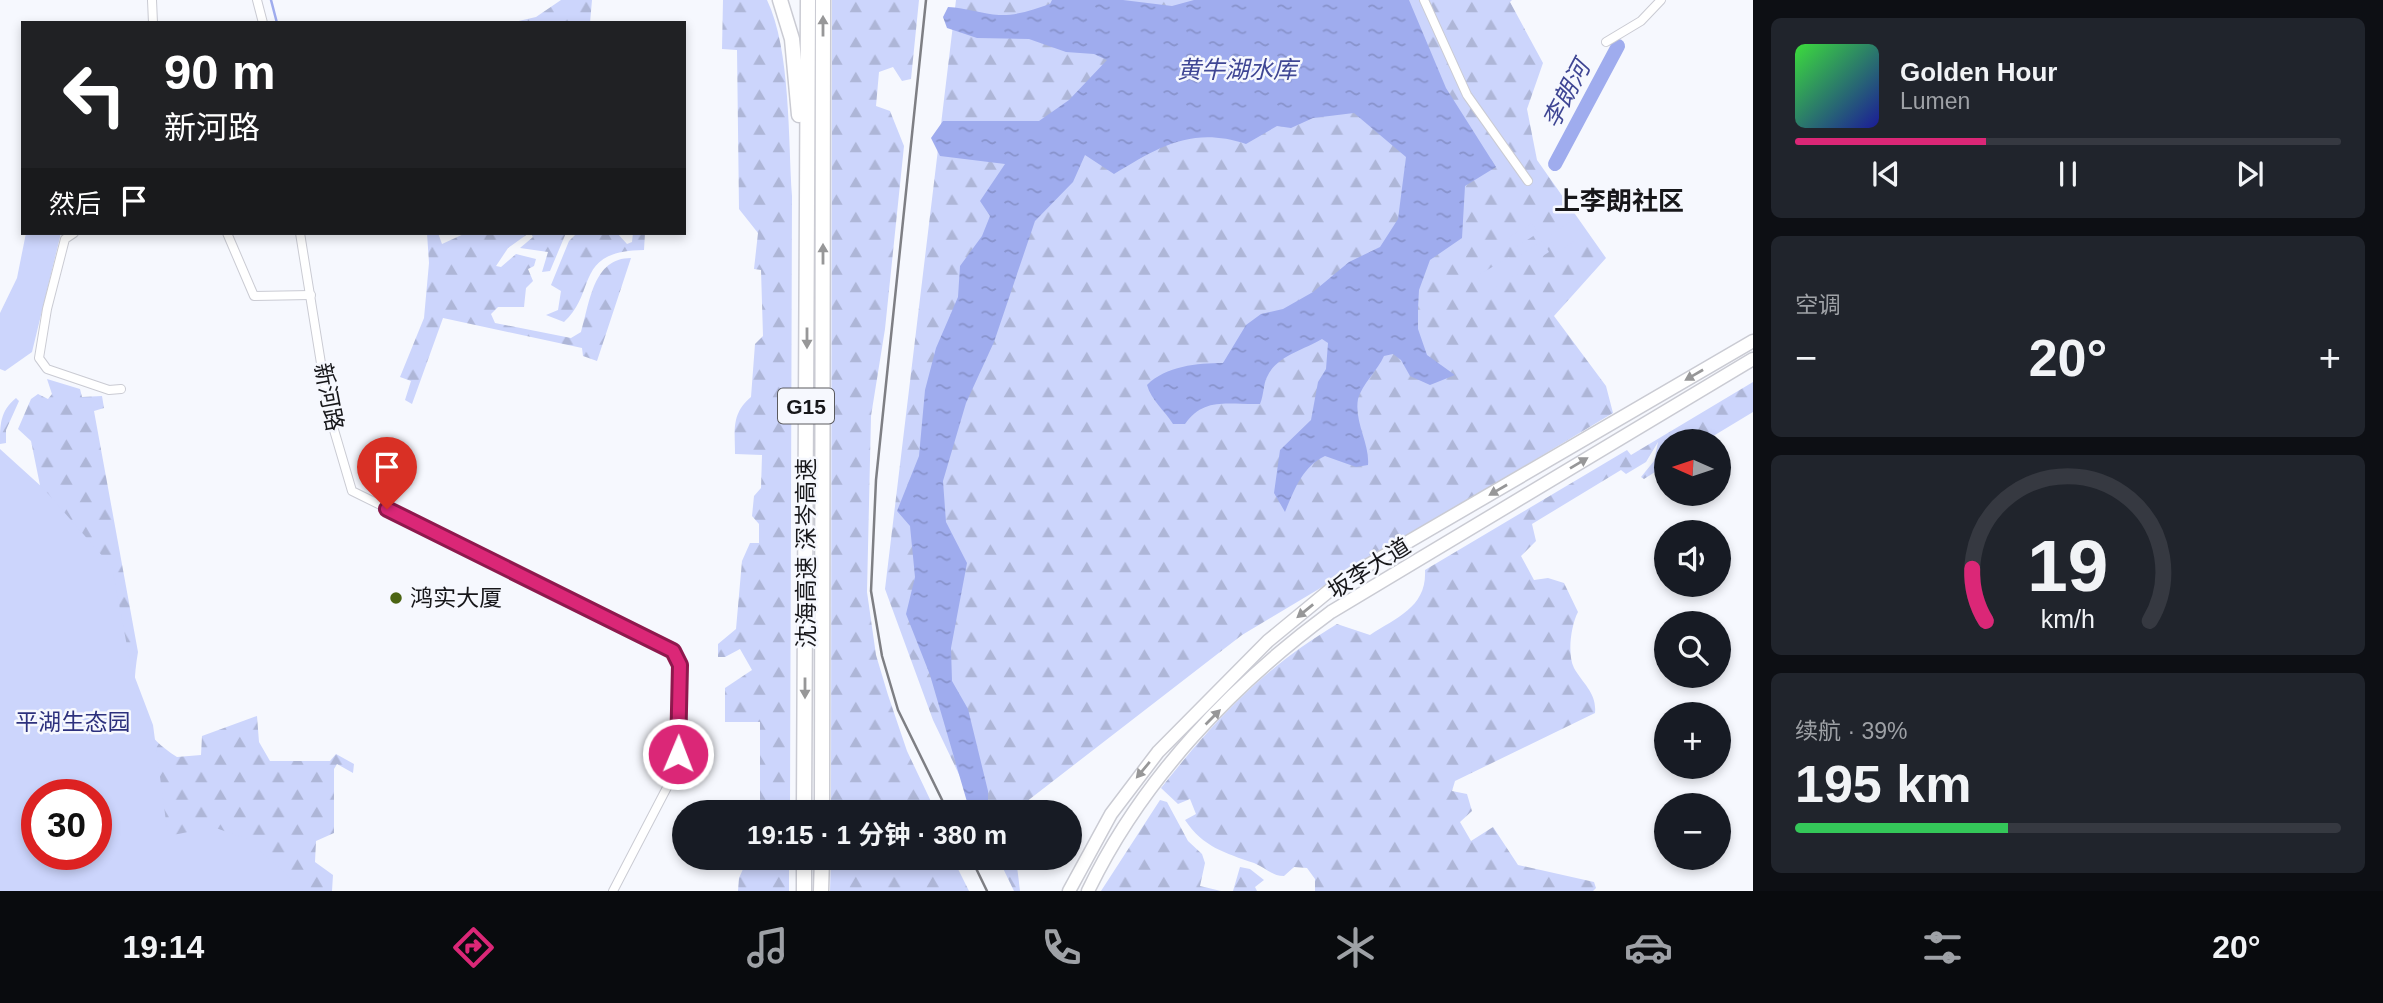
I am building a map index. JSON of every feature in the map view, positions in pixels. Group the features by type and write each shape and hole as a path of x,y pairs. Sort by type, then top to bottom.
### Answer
{"highway":[{"path":"780,0 792,39 797,81 807,297"},
{"name":"沈海高速 深岑高速","path":"804,800 808,0"},
{"name":"沈海高速 深岑高速","path":"822,800 823,0"},
{"path":"804,870 804,891"},
{"path":"821,891 822,870"}],"main road":[{"name":"坂李大道","path":"1069,891 1111,814 1158,752 1268,641 1341,581 1753,341"},
{"name":"坂李大道","path":"1088,891 1122,830 1150,789 1200,730 1282,648 1331,612 1753,359"}],"street":[{"path":"152,0 153,21"},
{"path":"257,0 262,21"},
{"path":"1424,0 1467,95 1528,181"},
{"path":"1606,42 1641,21 1661,0"},
{"path":"71,235 65,239 39,358 47,369 109,390 121,389"},
{"path":"228,235 254,296 311,295"},
{"name":"新河路","path":"300,235 329,413 352,491 665,645 677,655 680,671 678,754 674,774 612,891"}],"green space":[{"path":"561,0 592,0 590,21 519,21 536,17"},
{"path":"723,0 767,0 775,20 784,69 792,196 790,800 760,800 760,722 725,722 725,688 752,670 740,649 725,657 718,657 718,644 736,629 742,561 750,543 759,543 759,524 752,516 754,496 761,488 762,455 735,454 735,430 737,416 751,397 755,344 763,336 761,270 754,269 758,233 739,209 737,50 722,49"},
{"path":"832,0 919,0 911,79 902,81 893,67 879,72 876,106 890,111 904,146 885,329 871,416 867,592 876,655 888,695 907,751 930,800 831,800"},
{"path":"956,0 1512,0 1510,2 1543,63 1527,109 1537,160 1606,258 1554,316 1606,386 1613,413 1242,635 1029,800 971,800 933,720 885,589"},
{"path":"1576,218 1586,233 1558,252 1548,237"},
{"path":"1532,223 1538,233 1516,247 1509,237"},
{"path":"26,235 61,235 32,352 5,371 0,369 0,313 17,278"},
{"path":"427,235 439,235 442,244 462,235 526,235 508,248 496,266 501,267 516,254 536,259 534,266 528,269 533,281 526,288 524,307 498,307 491,314 495,323 571,338 581,332 591,295 601,274 608,265 631,258 597,361 583,356 582,348 443,318 412,404 405,400 411,381 400,377 424,318 429,263"},
{"path":"532,235 565,235 550,271 542,272 548,252 520,248"},
{"path":"575,235 619,235 627,244 632,242 633,235 645,235 644,250 606,257 596,265 581,298 564,322 546,315 558,310 561,291 551,285 569,241"},
{"path":"1543,241 1549,252 1527,266 1520,255"},
{"path":"1509,257 1519,273 1487,293 1477,276"},
{"path":"47,379 80,389 82,397 102,396 104,408 94,411 138,652 135,699 144,725 163,747 177,757 201,755 202,736 257,716 259,742 270,761 330,761 336,754 354,764 353,773 337,764 334,769 334,833 316,841 315,862 333,875 332,891 103,891 99,870 112,870 112,779 93,779 31,441 18,429 31,399 38,394 48,399 52,394"},
{"path":"1753,382 1753,412 1725,429 1674,429"},
{"path":"16,398 19,401 6,430 6,443 0,444 4,413"},
{"path":"1654,441 1654,449 1646,462 1626,474 1621,470 1532,524 1536,541 1521,556 1534,580 1548,578 1564,583 1578,612 1570,648 1572,662 1592,694 1595,713 1455,781 1452,791 1467,794 1472,811 1460,822 1471,841 1493,827 1518,865 1594,882 1596,888 1593,891 1315,891 1315,879 1307,868 1294,867 1284,876 1280,876 1207,843 1192,829 1185,820 1196,814 1190,799 1178,804 1161,788 1241,697 1285,659 1337,624 1370,635 1416,602 1424,583 1425,570 1627,450 1631,455"},
{"name":"平湖生态园","path":"0,449 43,488 112,567 131,667 153,725 168,836 213,827 247,839 305,891 0,891"},
{"path":"1654,461 1654,473 1644,479 1641,477"},
{"path":"1160,800 1167,802 1188,841 1202,854 1205,863 1200,886 1221,891 1101,891"},
{"path":"1240,867 1250,869 1264,880 1255,887 1257,891 1233,891"},
{"path":"743,870 789,870 789,891 738,891"},
{"path":"831,870 958,870 969,891 830,891"},
{"path":"1004,870 1017,870 1020,891 1014,891"}],"water":[{"name":"黄牛湖水库","path":"1052,0 1123,0 1172,6 1194,0 1409,0 1446,88 1496,167 1465,186 1462,238 1430,260 1419,290 1418,329 1427,355 1455,375 1430,385 1410,376 1401,360 1393,354 1384,356 1358,399 1358,416 1367,449 1368,465 1356,467 1325,456 1317,460 1305,472 1285,512 1274,493 1280,450 1311,420 1318,382 1326,369 1328,343 1322,339 1277,364 1267,377 1260,404 1228,403 1209,406 1192,415 1185,424 1173,424 1155,401 1147,385 1173,370 1193,365 1223,363 1246,325 1261,314 1283,309 1313,292 1349,262 1380,247 1398,219 1406,157 1354,113 1313,118 1291,128 1277,126 1246,144 1209,137 1192,138 1161,148 1114,174 1085,155 1073,182 1035,221 994,342 966,403 943,481 946,522 967,563 951,648 952,681 968,709 988,791 988,800 966,800 930,675 906,614 915,577 910,526 897,511 919,456 925,390 936,348 958,297 960,266 982,236 990,216 980,201 1005,164 940,156 931,138 943,121 1039,121 1069,100 1107,60 1094,54 1066,52 1029,39 977,38 947,28 943,17 948,7 1006,15 1050,4"}],"waterway":[{"path":"271,0 276,21"},
{"name":"李朗河","path":"1555,164 1618,46"}],"railway":[{"path":"926,0 876,480 871,591 882,656 898,710 942,800"},
{"path":"977,870 987,891"}],"place":[{"name":"鸿实大厦","path":"396,598"}],"district":[{"name":"上李朗社区","path":"1619,201"}],"route":[{"path":"387,509 673,651 680,665 678,754"}]}
